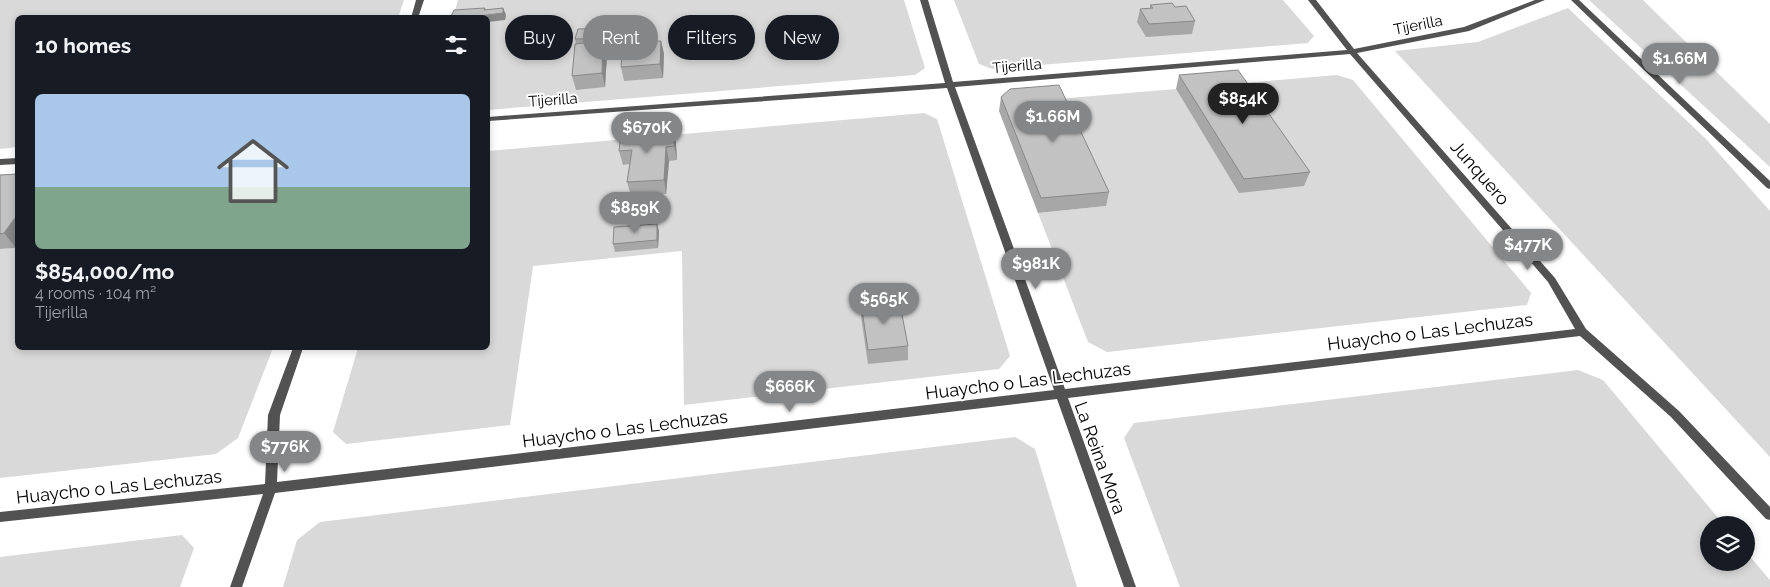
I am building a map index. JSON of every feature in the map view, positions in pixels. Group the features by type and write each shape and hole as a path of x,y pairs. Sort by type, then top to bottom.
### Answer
{"street":[{"path":"415,15 420,0"},
{"name":"La Reina Mora","path":"924,0 950,85 1130,587"},
{"name":"Junquero","path":"1312,0 1352,52 1552,280 1582,332 1675,414 1770,515"},
{"name":"Tijerilla","path":"490,119 950,85 1352,52 1466,29 1541,0"},
{"path":"1575,0 1770,186"},
{"path":"0,162 15,161"},
{"name":"Huaycho o Las Lechuzas","path":"0,517 271,488 1582,332"},
{"path":"236,587 271,488 274,416 297,350"}],"shaded area":[{"path":"0,0 404,0 399,15 15,15 15,147 0,149"},
{"path":"458,0 904,0 925,68 915,75 490,110 490,15 454,15"},
{"path":"954,0 1283,0 1314,36 1308,43 992,69 979,64"},
{"path":"1589,0 1643,0 1770,124 1770,167"},
{"path":"1568,8 1705,138 1770,211 1770,457 1395,51 1478,42"},
{"path":"1337,75 1353,80 1531,293 1527,305 1107,352 1088,342 1038,213 1106,206 1057,99 1176,89 1240,193 1234,84"},
{"path":"924,113 937,119 1010,356 999,369 684,405 682,251 533,266 510,425 346,444 333,432 357,350 490,350 490,151"},
{"path":"15,248 15,350 272,350 238,438 216,454 0,478 0,249"},
{"path":"1578,370 1603,380 1716,516 1700,516 1700,571 1755,571 1755,562 1770,580 1770,587 1180,587 1124,438 1134,423"},
{"path":"1015,437 1035,449 1077,587 283,587 297,540 320,522"},
{"path":"182,535 194,548 180,587 0,587 0,557"}],"building":[{"path":"1172,3 1175,7 1186,6 1195,21 1149,24 1140,9 1153,8 1150,5"},
{"path":"503,8 503,13 452,15 454,10"},
{"path":"578,29 583,29 583,39 575,39"},
{"path":"658,41 661,41 660,64 621,67 622,60 658,60"},
{"path":"583,43 583,60 602,60 602,73 572,76 575,44"},
{"path":"1238,70 1310,172 1244,179 1179,75"},
{"path":"1059,85 1109,192 1041,198 1001,97 1010,89"},
{"path":"674,129 674,146 666,147 664,180 627,182 632,150 619,151 621,133"},
{"path":"15,174 15,218 4,233 0,234 0,175"},
{"path":"657,224 657,240 613,244 614,227"},
{"path":"899,299 908,346 868,350 861,303"}]}
